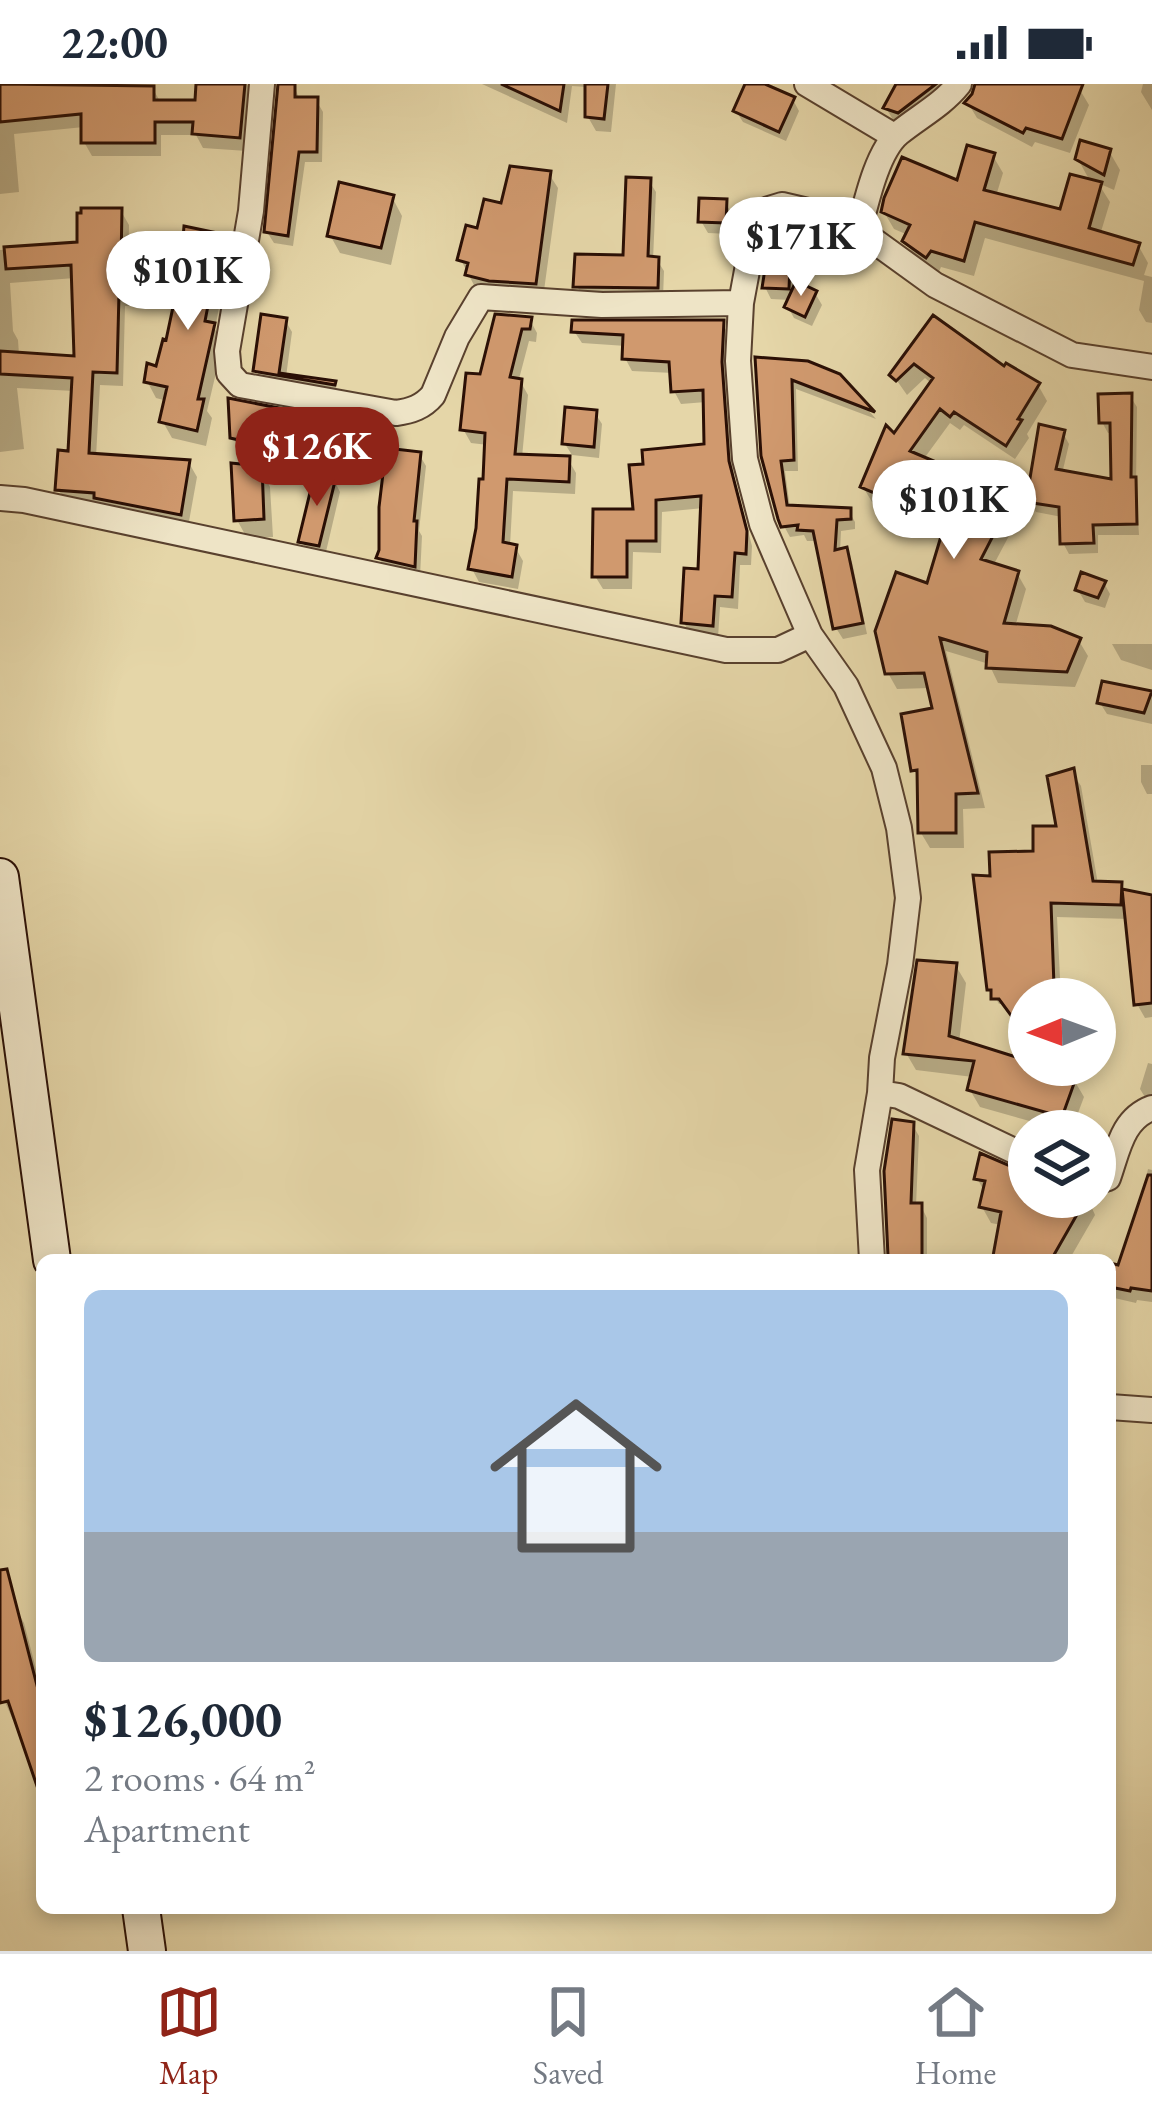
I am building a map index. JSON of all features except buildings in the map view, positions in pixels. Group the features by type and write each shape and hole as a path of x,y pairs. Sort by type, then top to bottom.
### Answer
{"main road":[{"path":"0,877 51,1254"},
{"path":"142,1914 147,1951"}],"street":[{"path":"262,84 254,188 227,350 230,373 240,385 411,411 433,395 481,297 602,305 741,303"},
{"path":"807,84 894,136"},
{"path":"859,230 873,179 894,136 948,98 959,84"},
{"path":"872,1254 867,1170 908,898 899,828 884,768 846,686 810,635 762,524 745,459 738,361 741,303 756,222 766,210 782,205 812,212 859,230 935,286 1072,356 1152,367"},
{"path":"0,498 726,650 778,650 810,635"},
{"path":"880,1093 899,1096 1008,1148"},
{"path":"1116,1155 1126,1127 1152,1108"},
{"path":"1116,1407 1152,1410"}]}
